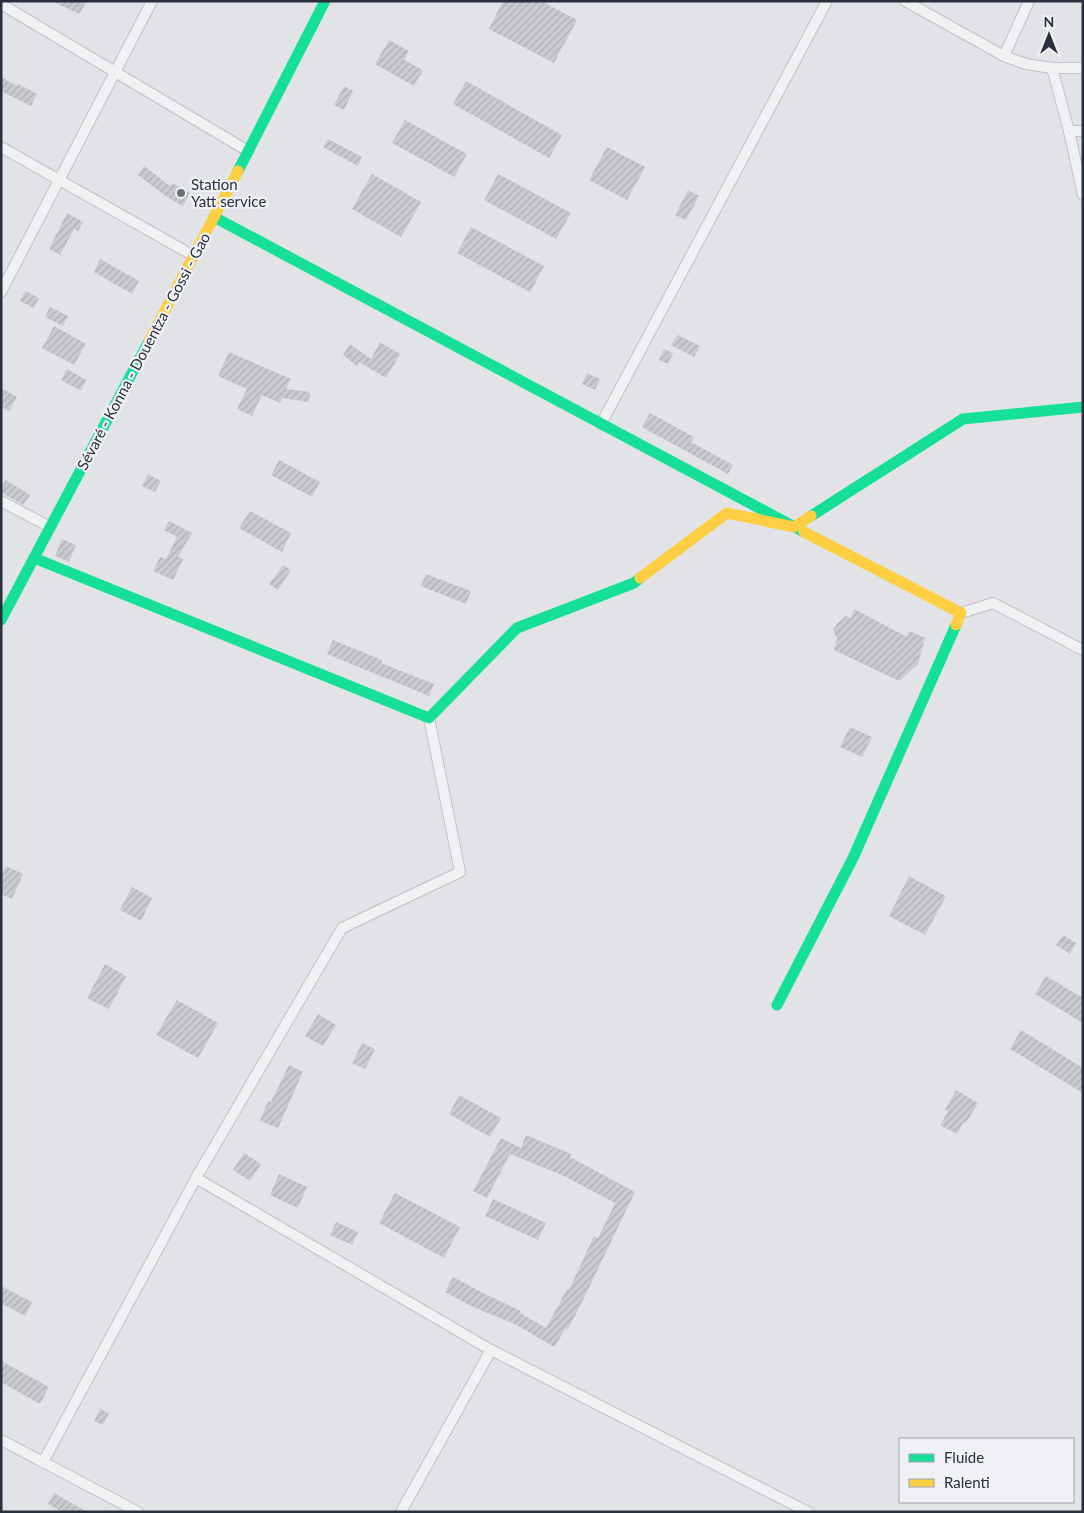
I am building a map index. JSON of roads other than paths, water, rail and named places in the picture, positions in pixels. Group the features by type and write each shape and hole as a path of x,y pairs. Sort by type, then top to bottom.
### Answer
{"street":[{"path":"1,292 152,1"},
{"name":"Sévaré - Konna - Douentza - Gossi - Gao","path":"1,620 194,256 326,1"},
{"path":"601,424 827,1"},
{"path":"905,1 923,6 1004,56 1026,64 1052,68 1083,68"},
{"path":"1004,56 1029,1"},
{"path":"1,4 248,151"},
{"path":"1052,68 1069,131 1083,195"},
{"path":"1069,131 1083,131"},
{"path":"1,147 194,256"},
{"path":"214,217 794,527 961,613 993,603 1083,650"},
{"path":"429,718 517,628 634,584 727,513 794,527 963,419 1083,407"},
{"path":"1,501 50,527"},
{"path":"34,558 429,718"},
{"path":"777,1005 853,858 961,613"},
{"path":"43,1462 196,1178 342,928 460,872 429,718"},
{"path":"196,1178 491,1350 808,1512"},
{"path":"401,1512 491,1350"},
{"path":"1,1440 138,1512"}],"place":[{"name":"Station Yatt service","path":"181,193"}]}
